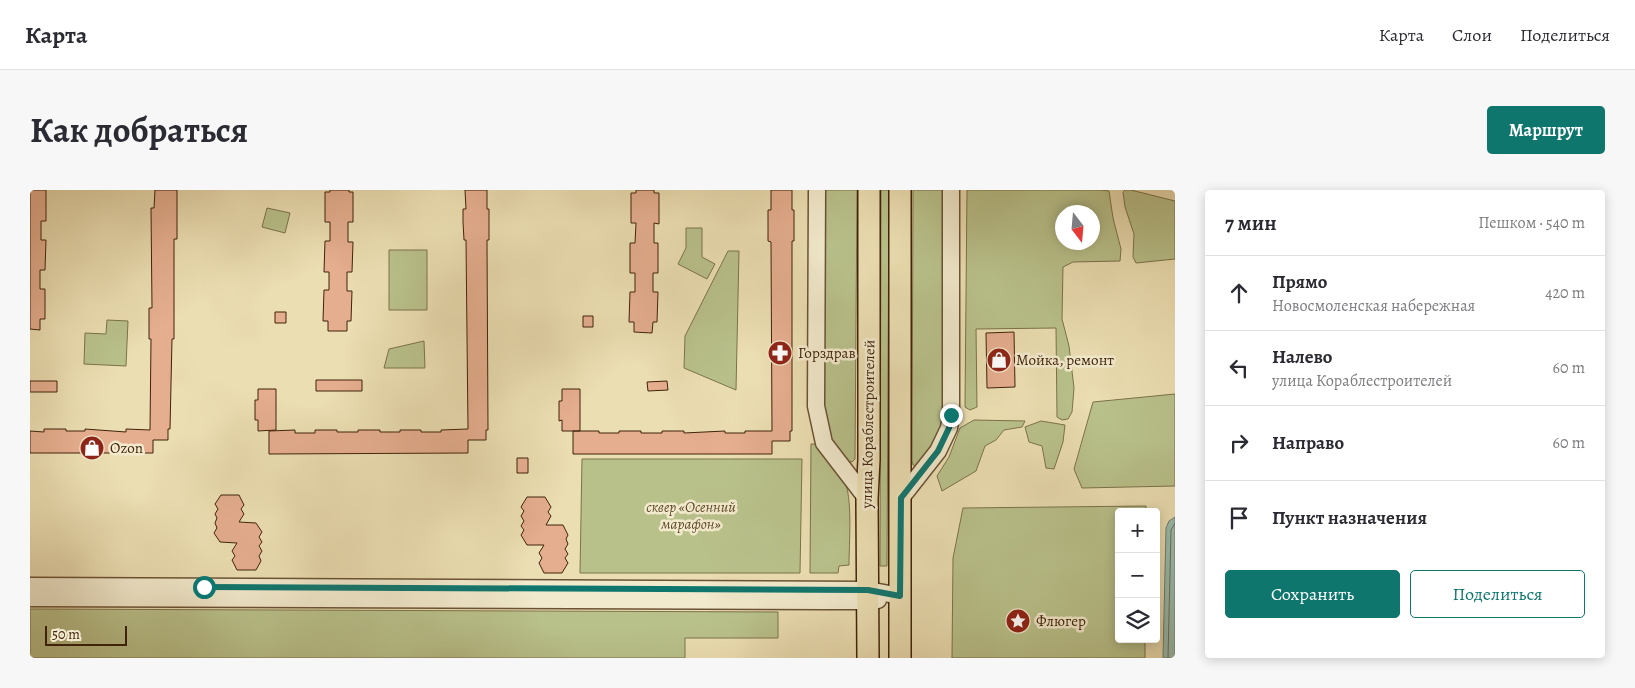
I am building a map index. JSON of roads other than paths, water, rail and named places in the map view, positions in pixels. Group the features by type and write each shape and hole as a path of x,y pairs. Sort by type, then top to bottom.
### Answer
{"main road":[{"name":"улица Кораблестроителей","path":"868,658 869,190"},
{"name":"улица Кораблестроителей","path":"900,190 900,658"}],"street":[{"path":"817,190 816,406 824,443 867,499"},
{"path":"901,498 938,451 949,428 951,415 951,190"},
{"path":"30,586 868,596"},
{"path":"30,598 900,596"}],"water":[{"path":"1175,517 1175,658 1163,658 1166,528 1169,521"}],"place":[{"name":"Горздрав","path":"780,353"},
{"name":"Мойка, ремонт","path":"999,360"},
{"name":"Ozon","path":"92,448"},
{"name":"Флюгер","path":"1018,621"}],"park label":[{"name":"сквер «Осенний марафон»","path":"691,516"}]}
